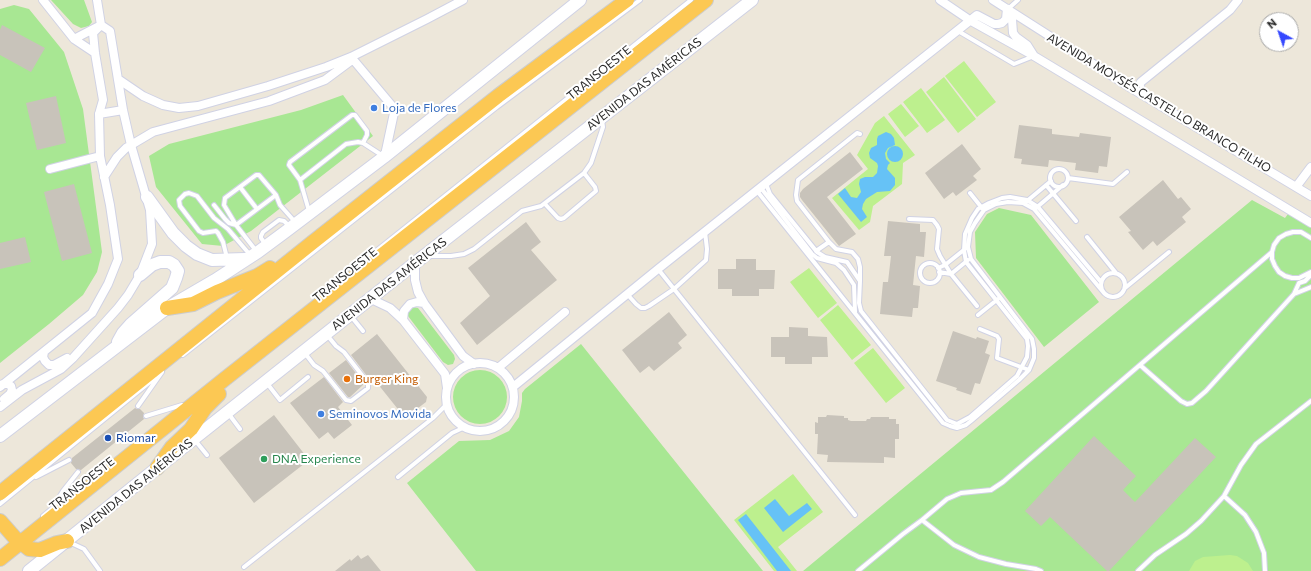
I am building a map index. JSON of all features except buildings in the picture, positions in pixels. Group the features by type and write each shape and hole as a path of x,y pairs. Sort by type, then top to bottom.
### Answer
{"highway":[{"path":"0,493 498,96 627,0"},
{"path":"0,559 17,539 226,378 706,0"},
{"path":"167,308 193,304 217,292 257,276 291,253 313,242"},
{"path":"157,468 172,447 191,429 205,408 221,392 226,378"},
{"path":"0,521 29,549 40,550 67,541"}],"main road":[{"path":"0,436 167,308 215,280 294,226 385,156 580,0"},
{"name":"AVENIDA DAS AMÉRICAS","path":"29,571 303,352 752,0"},
{"path":"147,196 173,233 186,246 204,258 212,260 228,260 255,253"},
{"path":"116,347 123,333 131,324 172,288 178,271 174,265 169,262 160,262 152,265 140,275"}],"street":[{"path":"43,0 74,39 95,53"},
{"path":"0,407 22,390 61,369 73,358 118,308 140,275 152,244 150,210 131,145 123,110 110,31 101,25 97,0"},
{"path":"118,79 143,96 162,105 179,108 198,106 268,86 352,58 464,0"},
{"name":"AVENIDA MOYSÉS CASTELLO BRANCO FILHO","path":"940,0 971,21 1034,56 1311,223"},
{"name":"AVENIDA MOYSÉS CASTELLO BRANCO FILHO","path":"993,0 1131,88 1311,196"},
{"path":"1141,82 1230,10 1238,0"},
{"path":"513,387 658,269 958,32 977,15 994,24 1002,23 1006,19 1008,9"},
{"name":"AVENIDA MOYSÉS CASTELLO BRANCO FILHO","path":"1008,9 1012,19 1013,33 1027,45 1034,56"},
{"path":"74,39 101,25"},
{"path":"2,386 92,313 105,291 118,259 110,205 100,156 99,114 103,100 93,33 101,25"},
{"path":"104,177 117,157 131,145 153,132 268,101 325,80 352,58"},
{"path":"352,58 394,107 385,156"},
{"path":"99,114 123,110"},
{"path":"50,169 100,156"},
{"path":"1296,186 1311,167"},
{"path":"420,260 415,280 418,292 424,303 463,356 474,364"},
{"path":"371,299 390,308 403,320 445,374 447,404 450,414 457,423 465,428 478,432 489,431 499,426 507,419 513,409 515,398 510,379 498,368 482,363 465,367 451,380 447,389"},
{"path":"403,320 404,311 410,304 417,302 424,303"},
{"path":"498,368 565,312"},
{"path":"44,352 43,357 45,361 50,365 54,365 61,363 85,344"},
{"path":"0,402 10,394 12,390 12,386 8,384 2,386"}],"lane":[{"path":"180,357 497,107 640,0"},
{"name":"TRANSOESTE","path":"350,272 691,0"},
{"path":"1008,9 1018,0"},
{"path":"958,32 1014,64 1034,56"},
{"path":"1131,88 1141,82 1144,95"},
{"path":"310,213 300,180 289,165 290,162 352,115 355,115 367,131 368,135 363,143"},
{"path":"420,260 464,254 474,249 522,211 545,204 584,173 591,163 602,127 602,117"},
{"path":"860,134 857,133 798,180 796,195 797,201 836,249 852,252 855,256 860,266 859,303 861,311 947,420 957,424 970,417 1017,376 1027,357 1028,346 1026,339 971,259 968,247 970,232 983,209 996,204 1008,202 1036,208 1104,294 1108,296 1116,296 1123,292 1125,288 1169,252"},
{"path":"300,180 346,144 358,142 363,143 385,156"},
{"path":"1051,181 1051,175 1056,169 1062,169 1068,178"},
{"path":"1068,178 1113,184 1127,172"},
{"path":"545,204 558,218 564,218 596,191 584,173"},
{"path":"255,253 236,225 223,202 225,198 256,175 259,175 276,195 280,205 294,226"},
{"path":"1036,208 1063,185 1068,178"},
{"path":"1051,181 1058,186 1063,185"},
{"path":"1023,204 1051,181"},
{"path":"1046,185 1076,221"},
{"path":"240,187 257,209"},
{"path":"761,188 770,194 816,251 825,257 847,262 860,281"},
{"path":"761,188 812,254 818,258 836,263 844,270 854,285 856,313"},
{"path":"761,188 856,313 943,423 957,428 966,425 1019,380 1029,370 1034,358 1032,339 966,262 964,250 965,234 972,218 983,209 1002,198 1010,197 1028,200 1101,282"},
{"path":"970,193 983,209"},
{"path":"228,260 223,242 218,233 216,231 203,233 199,231 180,206 179,200 186,194 193,194 197,196 214,218 255,253"},
{"path":"236,225 276,195"},
{"path":"214,206 229,223 236,225"},
{"path":"909,219 933,220 937,224 940,229 938,249 940,256 945,265 977,306"},
{"path":"628,294 636,304 641,308 644,308 674,289 706,260 707,249 705,232"},
{"path":"1311,238 1301,232 1286,234 1279,238 1274,245 1272,252 1272,259 1275,266 1279,272 1285,276 1299,278 1311,272"},
{"path":"1087,237 1116,273 1122,277 1125,288"},
{"path":"816,251 829,242"},
{"path":"952,274 939,270 933,264 927,264 922,268 920,274 923,280 929,282 938,279 939,270 968,247"},
{"path":"858,571 947,499 961,493 991,490 1003,482 1272,252"},
{"path":"952,274 971,259"},
{"path":"658,269 855,515"},
{"path":"1104,294 1101,282 1104,276 1108,273 1116,273"},
{"path":"1140,365 1181,401 1187,404 1192,403 1206,390 1294,294 1299,283 1305,281 1311,275"},
{"path":"1294,294 1311,288"},
{"path":"978,315 998,299"},
{"path":"350,315 363,331"},
{"path":"980,330 997,336 999,340 997,358 1029,370"},
{"path":"303,352 314,365 323,371 346,400 351,401 368,388 368,383 344,352 336,346 326,334"},
{"path":"0,504 168,367"},
{"path":"138,406 162,372"},
{"path":"266,382 280,400 308,377"},
{"path":"170,415 188,400"},
{"path":"1138,571 1155,555 1186,534 1224,496 1241,465 1256,444 1311,401"},
{"path":"244,567 433,418 447,404"},
{"path":"146,416 182,405"},
{"path":"228,413 240,429"},
{"path":"398,477 452,433 465,428"},
{"path":"194,439 207,455"},
{"path":"31,480 59,467 69,460"},
{"path":"54,507 63,491 78,472"},
{"name":"TRANSOESTE","path":"38,520 72,492"},
{"path":"1224,496 1245,515 1256,532 1264,553 1265,571"},
{"path":"922,520 954,545 979,557 1041,571"},
{"path":"67,541 84,549 100,571"}],"green space":[{"path":"51,0 84,0 92,22 89,26 81,28 73,24"},
{"path":"14,5 29,9 64,52 83,109 102,252 97,272 83,295 0,363 0,9"},
{"path":"964,61 996,102 977,117 945,76"},
{"path":"944,77 976,119 958,133 926,92"},
{"path":"921,88 945,120 927,133 903,102"},
{"path":"343,95 373,136 251,231 223,246 202,244 156,187 149,156 169,144 301,110"},
{"path":"901,104 919,126 905,137 888,114"},
{"path":"884,116 915,155 903,163 902,184 873,206 870,222 859,230 832,198 868,169 857,155 875,123"},
{"path":"1252,200 1285,218 1288,214 1311,227 1311,571 803,571"},
{"path":"999,208 1031,215 1099,302 1044,347 976,258 975,232 987,214"},
{"path":"809,268 837,303 818,318 790,282"},
{"path":"838,305 871,345 852,360 820,320"},
{"path":"413,307 418,308 454,355 455,359 453,364 448,365 443,362 408,316 407,312"},
{"path":"581,344 763,571 476,571 407,483 459,441 490,440 509,431 519,417 522,393 525,389"},
{"path":"873,348 905,388 886,403 854,363"},
{"path":"480,370 490,372 499,378 505,387 507,397 505,407 499,416 490,422 480,424 470,422 461,416 455,407 453,397 455,387 461,378 470,372"},
{"path":"793,474 823,512 778,547 797,571 774,571 734,520"},
{"path":"1230,555 1237,556 1248,563 1253,571 1189,571 1195,561 1203,557"}],"water":[{"path":"886,132 891,134 894,138 895,145 888,148 885,153 886,159 890,163 887,169 895,178 895,185 890,191 877,192 866,199 862,209 867,217 861,222 838,194 845,188 851,197 857,198 861,192 859,184 860,179 865,177 873,177 877,173 877,163 870,158 869,153 871,148 877,145 878,136"},
{"path":"895,146 901,148 903,154 901,160 895,162 889,160 887,154 889,148"},
{"path":"775,499 789,516 807,503 812,509 783,532 764,508"},
{"path":"746,514 791,571 777,571 738,520"}],"place":[{"name":"Loja de Flores","path":"374,108"},
{"name":"Burger King","path":"347,379"},
{"name":"Seminovos Movida","path":"321,414"},
{"name":"Riomar","path":"108,438"},
{"name":"DNA Experience","path":"264,459"}]}
